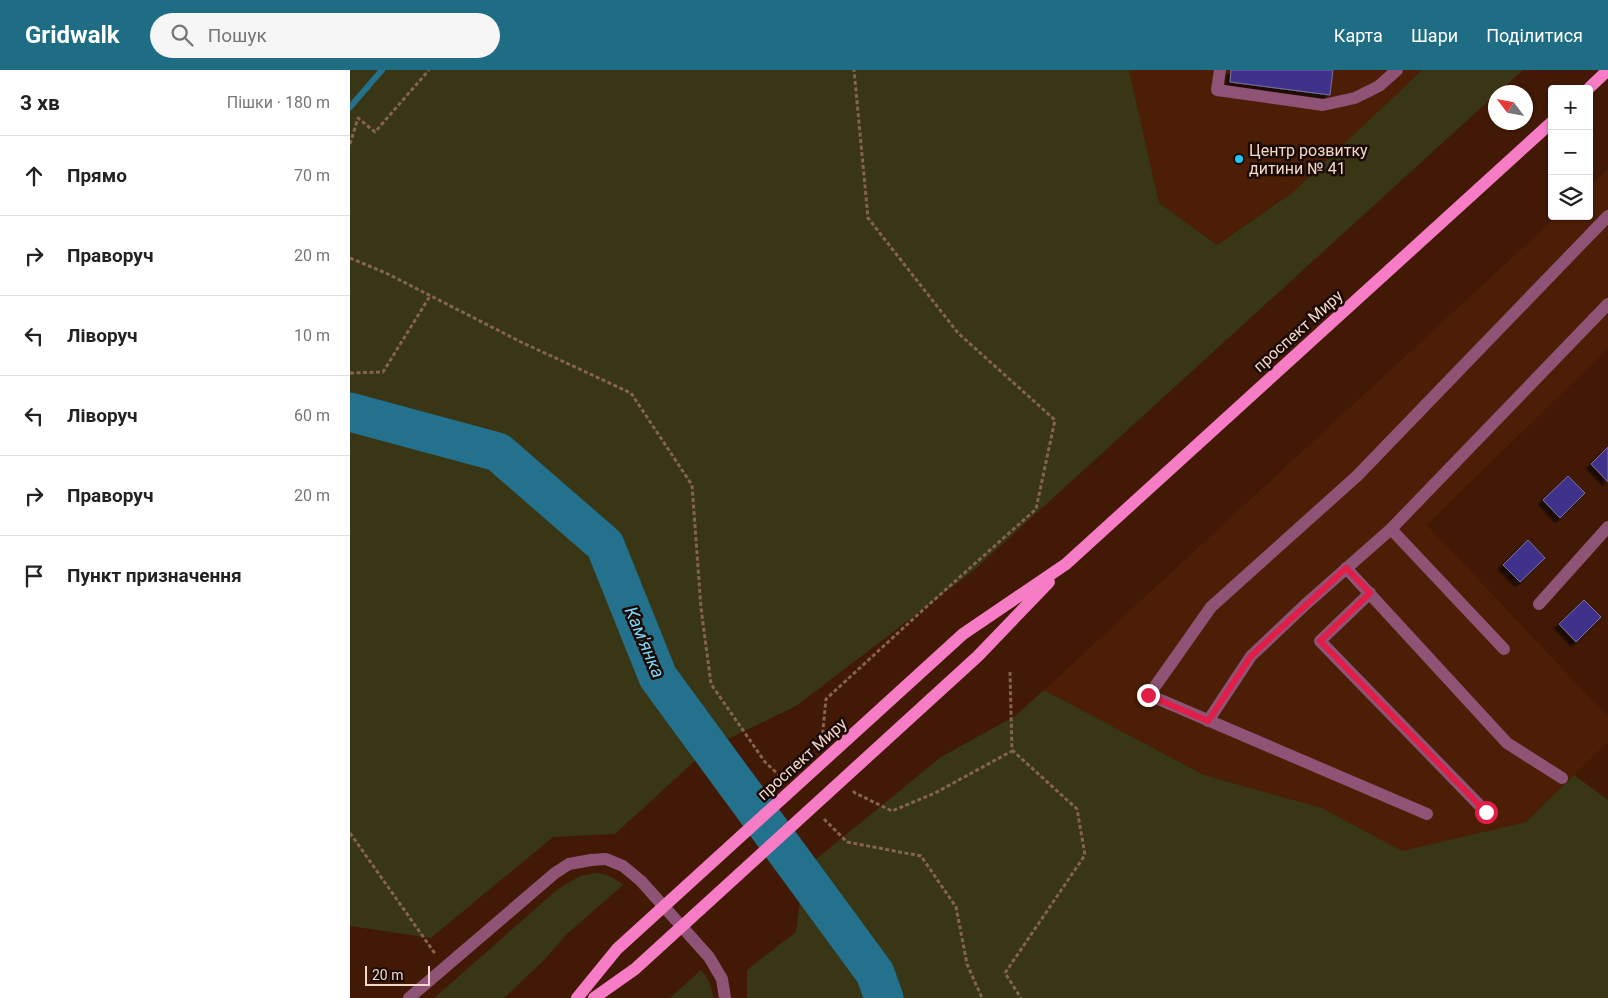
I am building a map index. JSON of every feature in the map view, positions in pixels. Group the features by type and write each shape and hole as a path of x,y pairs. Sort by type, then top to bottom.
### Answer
{"main road":[{"path":"1592,85 1608,70"},
{"name":"проспект Миру","path":"594,998 635,969 978,656 1066,564 1548,126"},
{"name":"проспект Миру","path":"578,998 617,950 963,634 1066,564"}],"street":[{"path":"1220,70 1218,90 1324,105 1355,98 1379,86 1396,70"},
{"path":"1427,814 1148,695 1211,607 1357,476 1607,219"},
{"path":"1208,721 1251,656 1391,529 1608,304"},
{"path":"1540,604 1608,527"},
{"path":"1391,529 1504,649"},
{"path":"1346,568 1507,743 1562,778"},
{"path":"1370,593 1320,641 1486,812"},
{"path":"409,998 555,873 570,864 606,859 623,866 641,881 710,956 722,979 725,998"}],"path":[{"path":"350,144 358,118 375,132 429,70"},
{"path":"854,70 868,218 958,333 1055,420 1036,509 924,609"},
{"path":"350,258 386,273 520,342 631,393 692,485 701,608 711,684 765,762 786,782"},
{"path":"350,373 384,372 430,296"},
{"path":"1010,672 1012,751 1077,809 1085,855 1005,973 1021,998"},
{"path":"820,815 847,842 920,856 956,907 967,964 982,998"},
{"path":"350,833 445,968"}],"shaded area":[{"path":"350,70 1129,70 1159,203 1217,245 1292,193 1422,70 1523,70 1507,85 1488,85 1488,101 973,571 796,706 709,748 615,834 553,837 431,938 350,926"},
{"name":"Центр розвитку дитини № 41","path":"1129,70 1422,70 1292,193 1216,245 1159,203"},
{"path":"1608,169 1608,348 1427,525 1608,717 1608,742 1526,822 1402,852 1322,808 1204,775 1044,690 1553,220 1593,220 1593,183"},
{"path":"1044,690 1204,775 1322,808 1402,851 1526,822 1574,775 1608,800 1608,998 747,998 747,970 796,932 804,869 941,757 1015,716"},
{"path":"595,873 610,876 623,885 567,934 544,960 504,998 434,998 558,889 580,876"},
{"path":"701,970 710,983 713,998 670,998"}],"building":[{"name":"Центр розвитку дитини № 41","path":"1231,70 1333,70 1330,95 1230,82"},
{"path":"1608,447 1608,482 1591,464"},
{"path":"1568,476 1585,493 1560,518 1543,500"},
{"path":"1528,540 1545,558 1520,582 1503,565"},
{"path":"1584,600 1601,617 1576,642 1559,624"}],"waterway":[{"path":"350,107 382,70"},
{"name":"Кам'янка","path":"350,412 498,452 605,545 658,677 875,973 884,998"}],"place":[{"name":"Центр розвитку дитини № 41","path":"1239,159"}],"route":[{"path":"1148,695 1208,721 1251,656 1346,568 1370,593 1320,641 1486,812"}]}
